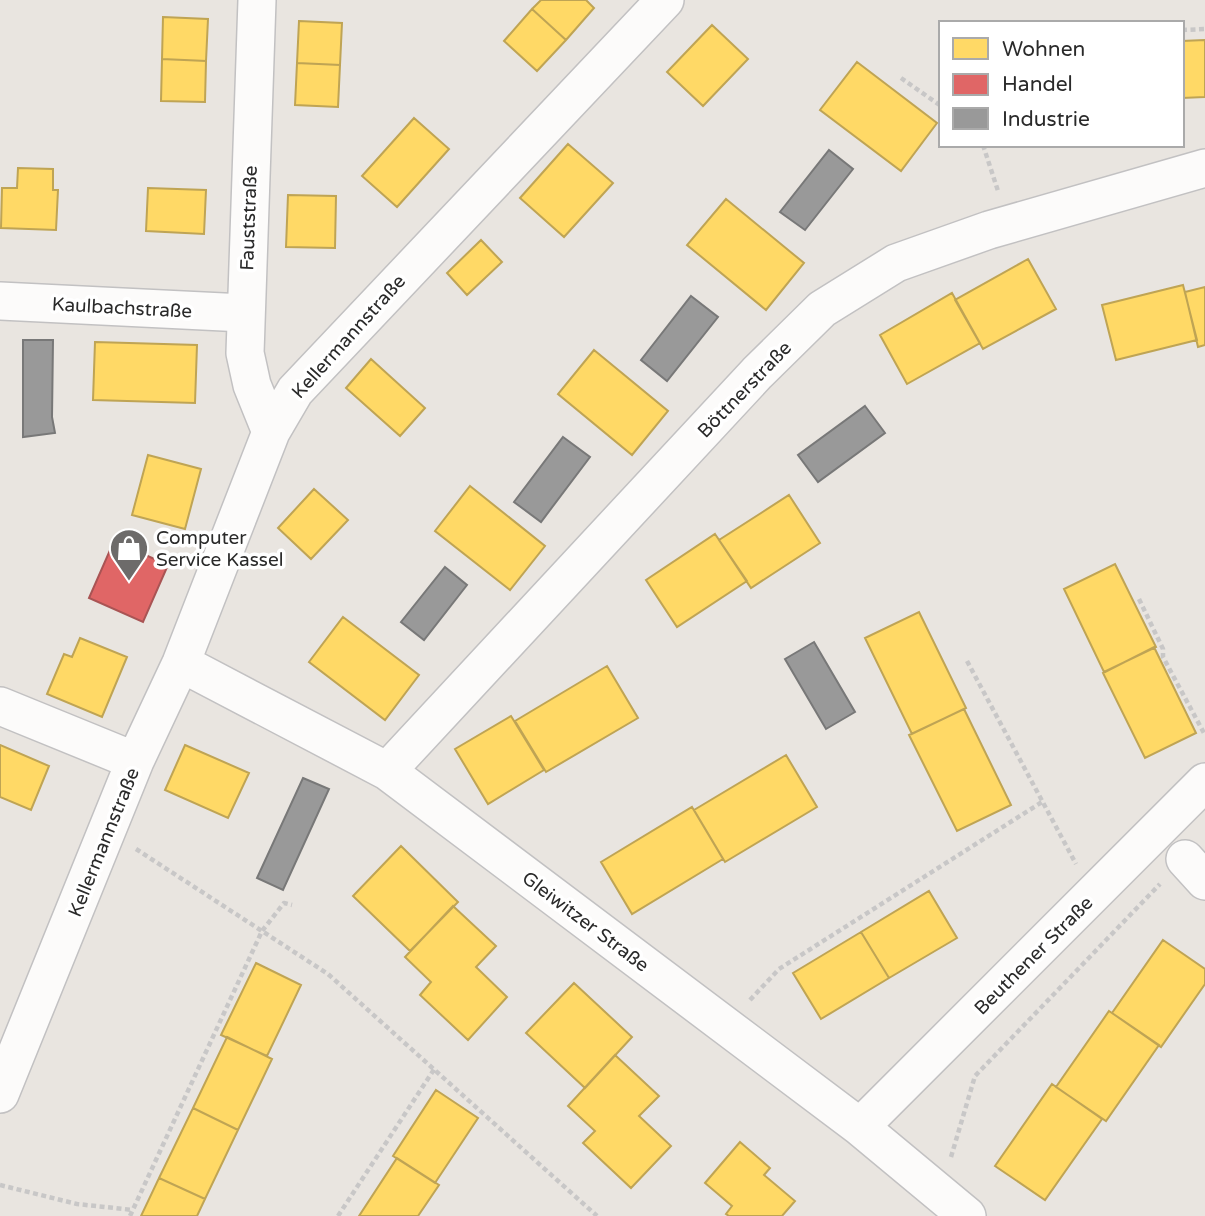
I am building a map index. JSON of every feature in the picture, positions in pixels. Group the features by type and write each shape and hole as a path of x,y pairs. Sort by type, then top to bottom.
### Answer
{"street":[{"name":"Fauststraße","path":"257,0 244,313 245,353 252,385 271,432"},
{"name":"Kellermannstraße","path":"0,1094 135,761 181,663 271,432 295,391 664,0"},
{"name":"Böttnerstraße","path":"387,771 757,373 822,309 896,263 989,230 1205,169"},
{"name":"Kaulbachstraße","path":"0,301 244,313"},
{"name":"Gleiwitzer Straße","path":"181,663 387,771 860,1127 967,1216"},
{"path":"0,706 135,761"},
{"name":"Beuthener Straße","path":"860,1127 1205,782"}],"path":[{"path":"1184,30 1205,29"},
{"path":"901,78 939,105"},
{"path":"984,147 995,178"},
{"path":"1139,599 1163,649 1163,657 1205,735"},
{"path":"967,661 1071,859 1100,888"},
{"path":"726,1026 779,969 1042,802"},
{"path":"106,836 141,851 328,974 596,1216"},
{"path":"929,1186 953,1155 975,1076 1195,870"},
{"path":"130,1216 262,931 284,903 292,905"},
{"path":"338,1216 435,1068"},
{"path":"0,1185 77,1204 133,1210"}],"building: Wohnen":[{"path":"541,0 586,0 594,8 566,40 532,9"},
{"path":"532,9 566,40 537,71 504,41"},
{"path":"163,17 208,19 206,61 162,59"},
{"path":"299,21 342,23 340,65 297,63"},
{"path":"712,25 748,59 703,106 667,72"},
{"path":"1205,40 1205,97 1184,98 1184,41"},
{"path":"162,59 206,61 205,102 161,101"},
{"path":"857,62 937,123 901,171 820,110"},
{"path":"297,63 340,65 338,107 295,105"},
{"path":"414,118 449,149 397,207 362,176"},
{"path":"568,144 613,183 564,237 520,198"},
{"path":"18,168 53,169 53,190 58,190 56,230 1,228 2,188 17,188"},
{"path":"148,188 206,190 204,234 146,231"},
{"path":"288,195 336,196 335,248 286,247"},
{"path":"726,199 804,263 766,310 687,245"},
{"path":"481,240 502,262 467,295 447,273"},
{"path":"1028,259 1056,309 983,349 955,300"},
{"path":"1183,285 1197,340 1116,360 1102,305"},
{"path":"1205,287 1205,345 1198,347 1185,292"},
{"path":"952,293 980,343 907,384 880,335"},
{"path":"95,342 197,345 195,403 93,400"},
{"path":"594,350 668,411 632,455 558,394"},
{"path":"371,359 425,408 400,436 346,388"},
{"path":"148,455 201,469 185,529 132,515"},
{"path":"470,486 545,546 510,590 435,531"},
{"path":"314,489 348,520 311,559 278,528"},
{"path":"789,495 820,543 751,588 719,540"},
{"path":"715,534 747,581 677,627 646,580"},
{"path":"1115,564 1156,647 1104,672 1064,589"},
{"path":"919,612 966,708 912,734 865,638"},
{"path":"343,617 419,675 385,720 309,662"},
{"path":"80,638 127,657 102,717 47,694 64,654 72,657"},
{"path":"1154,647 1196,733 1145,758 1103,673"},
{"path":"607,666 638,718 546,772 515,721"},
{"path":"964,709 1011,805 957,831 909,735"},
{"path":"511,716 544,770 488,804 455,749"},
{"path":"0,745 49,766 31,810 0,797"},
{"path":"185,745 249,773 228,818 165,790"},
{"path":"786,755 817,807 725,862 694,810"},
{"path":"692,807 723,859 632,914 601,862"},
{"path":"401,846 458,902 410,951 353,896"},
{"path":"929,891 957,938 889,978 861,932"},
{"path":"453,906 496,946 476,967 507,997 468,1040 420,995 431,982 405,957"},
{"path":"861,932 889,978 821,1019 793,973"},
{"path":"1163,940 1205,969 1205,984 1161,1047 1112,1013"},
{"path":"256,963 301,985 267,1056 221,1035"},
{"path":"574,983 632,1037 585,1088 526,1033"},
{"path":"1109,1011 1159,1045 1106,1121 1056,1087"},
{"path":"227,1037 272,1059 238,1130 193,1108"},
{"path":"615,1055 659,1096 639,1116 671,1146 631,1188 583,1143 595,1131 568,1106"},
{"path":"1052,1084 1102,1119 1045,1200 995,1166"},
{"path":"436,1090 478,1118 435,1183 393,1156"},
{"path":"193,1108 238,1130 205,1199 159,1178"},
{"path":"740,1142 770,1168 764,1175 795,1201 782,1216 729,1216 726,1214 732,1206 705,1183"},
{"path":"397,1158 439,1185 418,1216 359,1216"},
{"path":"159,1178 205,1199 197,1216 141,1216"}],"building: Handel":[{"name":"Computer Service Kassel","path":"114,541 168,565 143,622 89,598"}],"building: Industrie":[{"path":"829,150 853,169 805,230 780,212"},
{"path":"691,296 718,317 667,381 641,360"},
{"path":"23,340 53,340 52,417 55,433 23,437"},
{"path":"865,406 885,433 818,482 798,455"},
{"path":"563,437 590,457 541,522 514,502"},
{"path":"445,567 467,585 424,640 401,622"},
{"path":"814,642 855,712 826,729 785,659"},
{"path":"303,778 329,789 283,890 257,878"}],"place":[{"name":"Computer Service Kassel","path":"129,582"}]}
